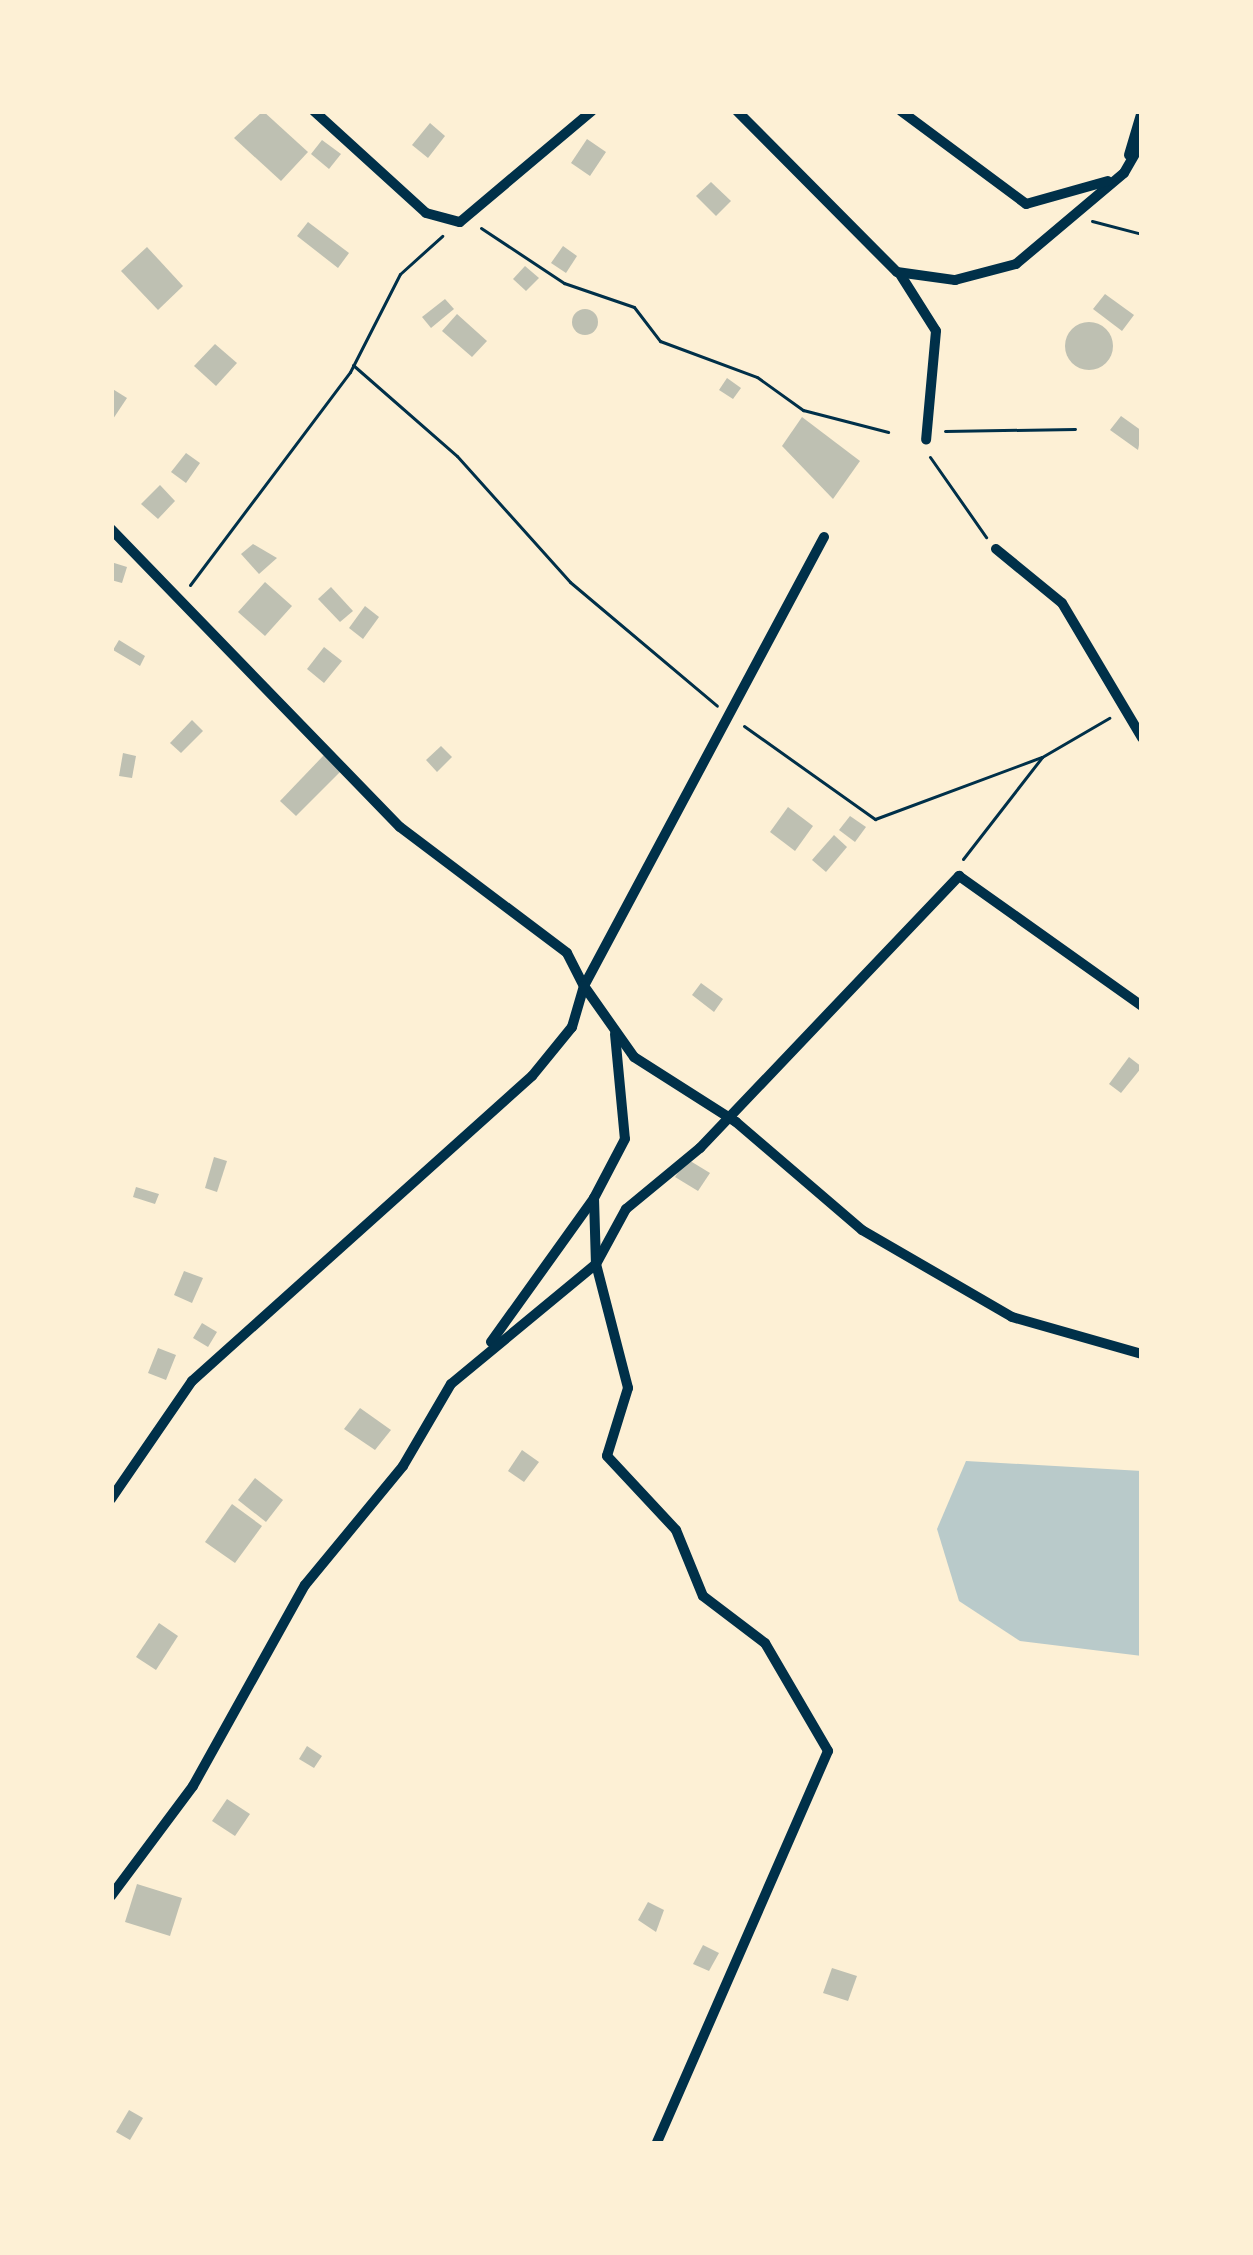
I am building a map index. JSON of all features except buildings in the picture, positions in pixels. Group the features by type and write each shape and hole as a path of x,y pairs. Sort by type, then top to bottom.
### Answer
{"street":[{"path":"314,111 426,213 472,221 592,111"},
{"path":"737,111 897,272 936,331 926,440"},
{"path":"901,111 949,157 1026,204 1077,197 1124,172 1142,111"},
{"path":"897,272 974,277 1016,264 1124,172 1142,142"},
{"path":"111,529 400,826 567,953 616,1034 862,1230 974,1298 1142,1354"},
{"path":"111,1499 192,1381 532,1076 572,1027 584,986 734,718 824,537"},
{"path":"995,549 1062,603 1142,738"},
{"path":"483,1352 596,1264 626,1210 727,1118 959,876 1142,1006"},
{"path":"111,1896 193,1786 305,1585 594,1198 625,1139 616,1034"},
{"path":"594,1198 596,1264 627,1353 608,1456 676,1531 704,1596 765,1643 828,1751 767,1868 745,1955 713,2003 656,2144"}],"path":[{"path":"1074,217 1142,234"},
{"path":"180,595 353,365 400,274 472,221 564,284 634,307 660,341 758,377 803,410 888,432"},
{"path":"353,365 457,456 570,582 734,718 875,819 1042,757 1122,710"},
{"path":"995,549 932,466 926,440 937,431 1075,429"},
{"path":"959,876 1042,757"}],"shaded area":[{"path":"966,1461 1142,1471 1142,1656 1020,1641 959,1601 937,1529"}]}
